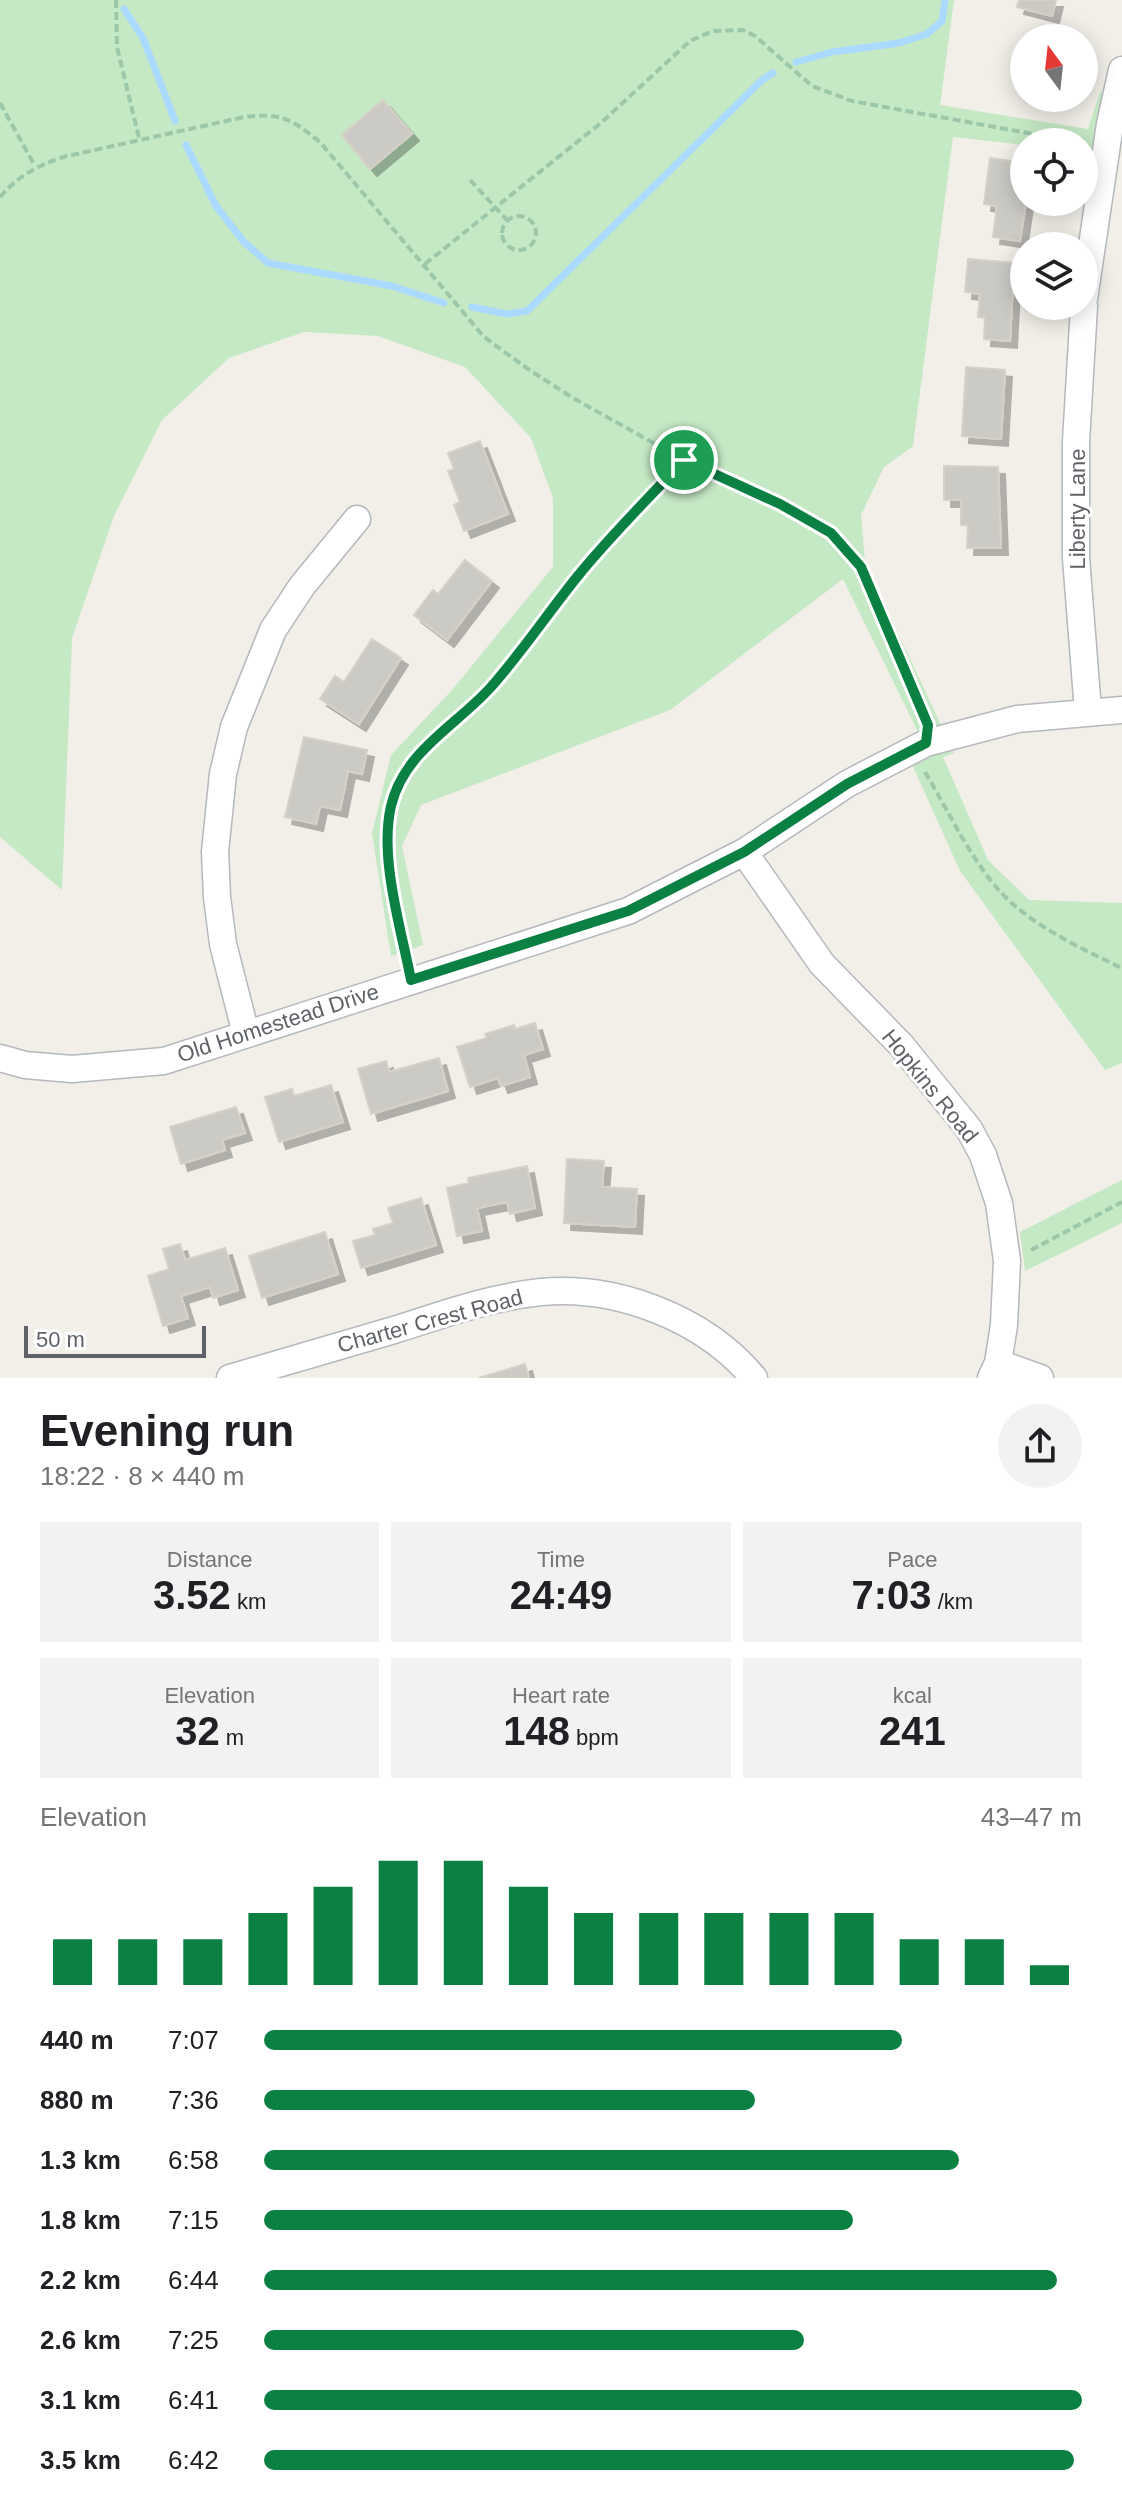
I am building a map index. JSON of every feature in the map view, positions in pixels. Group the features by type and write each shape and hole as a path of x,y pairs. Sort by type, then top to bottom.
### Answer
{"street":[{"path":"1094,232 1110,124 1122,70"},
{"name":"Liberty Lane","path":"1083,320 1076,442 1076,558 1088,711"},
{"path":"246,1034 223,944 217,897 215,852 223,774 234,727 273,630 302,586 357,519"},
{"name":"Old Homestead Drive","path":"12,1062 72,1069 164,1061 628,911 744,852 847,784 926,743 1017,719 1122,710"},
{"name":"Hopkins Road","path":"744,852 822,964 901,1045 969,1129 983,1155 999,1203 1007,1261 1004,1325 994,1370"},
{"path":"0,1075 12,1062"},
{"name":"Charter Crest Road","path":"230,1378 494,1300 543,1292 588,1293 631,1302 665,1314 719,1343 739,1359 754,1378"},
{"path":"994,1370 1040,1378"}],"path":[{"path":"116,0 117,47 139,138"},
{"path":"425,264 602,122 690,41 713,31 743,30 755,36 812,86 852,101 940,119 1074,139 1088,140 1110,124"},
{"path":"0,103 35,166"},
{"path":"0,197 35,166 139,138 270,114 295,122 320,142 425,264 458,309 495,345 573,398 684,460 780,504 831,533 861,567 928,725 921,765 983,869 1014,905 1082,949 1122,968"},
{"path":"470,180 507,220"},
{"path":"522,216 532,222 535,237 530,246 519,250 504,242 502,231 507,220 522,216"},
{"path":"411,980 391,874 389,843 391,807 402,778 424,748 491,688 580,573 684,460"},
{"path":"1007,1261 1122,1202"}],"green space":[{"path":"0,0 954,0 940,105 1082,128 1010,128 1010,143 953,137 913,446 884,467 861,515 865,562 954,753 943,757 988,860 1029,900 1122,903 1122,1063 1105,1070 960,871 902,742 919,734 843,579 670,710 421,805 402,846 423,945 391,956 372,833 391,755 452,690 553,567 553,498 531,438 465,367 378,336 304,332 229,358 162,420 114,516 72,638 62,890 0,837"},
{"path":"1100,92 1122,94 1120,157 1098,153 1098,128 1088,128 1094,112 1098,112"},
{"path":"1122,1180 1122,1223 1025,1271 1020,1232"}],"building":[{"path":"1019,0 1056,0 1052,16 1017,7"},
{"path":"383,100 412,134 370,169 342,135"},
{"path":"990,158 1010,161 1010,216 1024,216 1021,232 1010,232 1010,240 993,237 997,206 984,204"},
{"path":"968,259 1010,263 1010,341 984,339 985,318 978,317 980,294 965,292"},
{"path":"966,367 1005,370 1001,439 962,436"},
{"path":"480,441 508,514 464,531 454,505 460,502 448,471 454,469 448,453"},
{"path":"944,466 998,467 1001,548 967,548 968,525 961,525 961,500 944,500"},
{"path":"465,560 492,581 447,640 414,615 433,590 438,594"},
{"path":"372,639 401,658 359,724 320,699 335,676 344,682"},
{"path":"304,737 367,750 362,774 348,771 340,810 320,806 316,824 285,817"},
{"path":"535,1023 543,1049 524,1055 530,1077 501,1086 498,1078 470,1087 457,1047 487,1038 485,1034 514,1025 515,1029"},
{"path":"439,1058 448,1091 371,1114 358,1069 386,1061 389,1072"},
{"path":"331,1085 343,1122 279,1142 265,1097 292,1089 294,1096"},
{"path":"236,1107 245,1133 222,1140 225,1150 181,1164 170,1127"},
{"path":"567,1159 604,1161 602,1187 637,1189 635,1227 564,1223"},
{"path":"527,1166 535,1208 510,1214 507,1202 477,1208 482,1231 457,1236 447,1188 469,1183 468,1178"},
{"path":"421,1198 436,1245 361,1268 353,1241 375,1235 373,1229 393,1223 388,1208"},
{"path":"325,1232 338,1274 262,1298 249,1256"},
{"path":"180,1244 185,1260 225,1248 238,1290 213,1298 210,1287 181,1296 188,1318 163,1326 148,1276 169,1269 163,1249"},
{"path":"525,1364 529,1378 479,1378"}],"waterway":[{"path":"796,62 832,52 899,43 927,34 942,21 945,0"},
{"path":"124,9 143,38 175,121"},
{"path":"472,307 507,314 527,311 762,80 773,73"},
{"path":"186,145 216,206 244,242 268,263 392,286 444,303"}],"route":[{"path":"684,460 780,504 831,533 861,567 928,725 926,743 847,784 744,852 628,911 411,980 396,907 389,843 391,807 402,778 424,748 491,688 580,573 684,460"}]}
